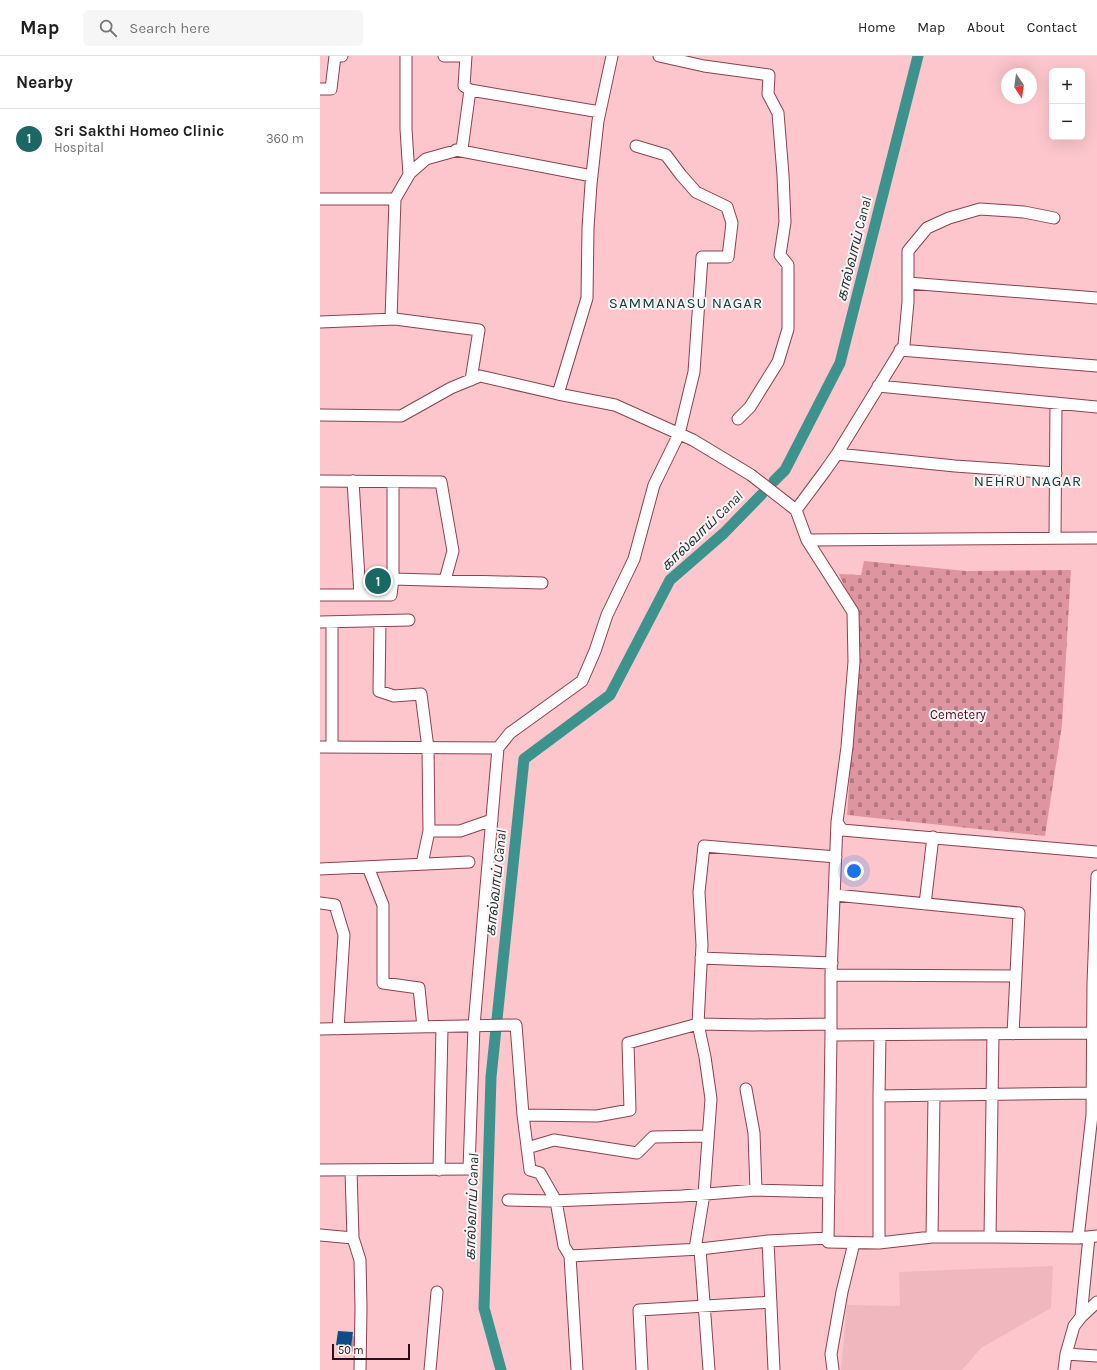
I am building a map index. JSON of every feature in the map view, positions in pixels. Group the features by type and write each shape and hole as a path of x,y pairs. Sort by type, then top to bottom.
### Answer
{"street":[{"path":"320,89 331,89 335,56 342,56"},
{"path":"406,56 406,129 408,176"},
{"path":"444,56 466,56 464,86 470,90 600,112"},
{"path":"558,394 587,298 588,228 592,176 600,112 612,56"},
{"path":"659,56 704,66 769,75 768,94 778,112 785,222 780,255 788,265 788,330 778,362 750,407 738,419"},
{"path":"391,319 395,200 408,176 426,159 462,149 470,90"},
{"path":"320,1170 469,1169 477,1026 498,748 510,734 582,681 595,651 607,615 634,559 654,485 679,434 694,372 702,257 728,257 732,223 727,207 696,192 680,175 666,155 636,146"},
{"path":"456,150 592,176"},
{"path":"320,199 395,200"},
{"path":"796,510 837,454 904,345 908,302 908,251 927,228 949,218 980,209 1024,212 1054,218"},
{"path":"908,283 1097,298"},
{"path":"320,322 391,319 479,330 471,380"},
{"path":"900,350 1097,366"},
{"path":"320,415 401,416 451,388 480,376 558,394 615,405 693,440 750,476 796,510 807,540 853,612 854,662 847,747 837,822 834,895 828,1242 879,1243 932,1237 1088,1237"},
{"path":"878,386 1097,407"},
{"path":"1055,538 1056,403"},
{"path":"837,454 955,466 1056,473"},
{"path":"320,481 441,482 453,551 445,580"},
{"path":"353,481 360,595"},
{"path":"320,594 391,595 393,579 393,482"},
{"path":"807,540 1097,538"},
{"path":"393,579 542,583"},
{"path":"320,622 409,620"},
{"path":"380,621 379,691 394,696 421,694 428,748 429,831 422,864"},
{"path":"332,622 332,747"},
{"path":"320,747 498,748"},
{"path":"429,831 460,831 492,820"},
{"path":"837,822 842,830 1097,852"},
{"path":"925,904 934,837"},
{"path":"709,1370 698,1249 704,1194 711,1099 706,1057 698,1024 702,945 699,892 704,846 836,856"},
{"path":"320,869 469,862"},
{"path":"368,867 383,905 383,984 419,988 423,1027"},
{"path":"1081,1316 1088,1237 1093,984 1097,876"},
{"path":"834,895 1019,913 1013,1034"},
{"path":"320,903 335,905 344,936 338,1028"},
{"path":"701,958 832,963"},
{"path":"832,975 1016,976"},
{"path":"523,1115 597,1116 630,1110 628,1044 698,1024 753,1025 880,1035 1092,1033"},
{"path":"320,1029 516,1025 523,1115 530,1170 540,1173 556,1201 564,1246 570,1256 577,1370"},
{"path":"439,1170 442,1027"},
{"path":"990,1237 993,1034"},
{"path":"879,1243 880,1035"},
{"path":"746,1089 754,1133 756,1190"},
{"path":"879,1096 1092,1093"},
{"path":"932,1237 934,1095"},
{"path":"527,1148 554,1140 637,1153 653,1137 708,1136"},
{"path":"351,1170 353,1238 360,1260 360,1370"},
{"path":"508,1200 556,1201 756,1190 829,1192"},
{"path":"320,1235 353,1238"},
{"path":"570,1256 698,1249 768,1241 828,1238"},
{"path":"768,1241 774,1370"},
{"path":"833,1370 831,1354 842,1292 854,1243"},
{"path":"430,1370 437,1292"},
{"path":"642,1370 639,1310 771,1302"},
{"path":"1064,1370 1066,1354 1074,1326 1081,1316 1097,1302"},
{"path":"1066,1354 1097,1356"}],"shaded area":[{"path":"1053,1266 1051,1308 981,1348 962,1370 841,1370 847,1305 900,1306 899,1272"}],"green space":[{"name":"Cemetery","path":"864,561 966,571 1071,570 1062,725 1045,836 847,815 853,725 856,608 839,574 861,575"}],"building":[{"path":"368,573 386,573 385,588 367,588"},
{"path":"338,1331 353,1332 351,1347 336,1345"}],"waterway":[{"name":"கால்வாய் Canal","path":"774,481 785,470 840,363 918,56"},
{"name":"கால்வாய் Canal","path":"501,1370 484,1308 491,1077 524,759 610,695 670,580 724,533 762,494"}],"place":[{"name":"Sri Sakthi Homeo Clinic","path":"378,581"}],"district":[{"name":"SAMMANASU NAGAR","path":"686,303"},
{"name":"NEHRU NAGAR","path":"1028,481"}]}
